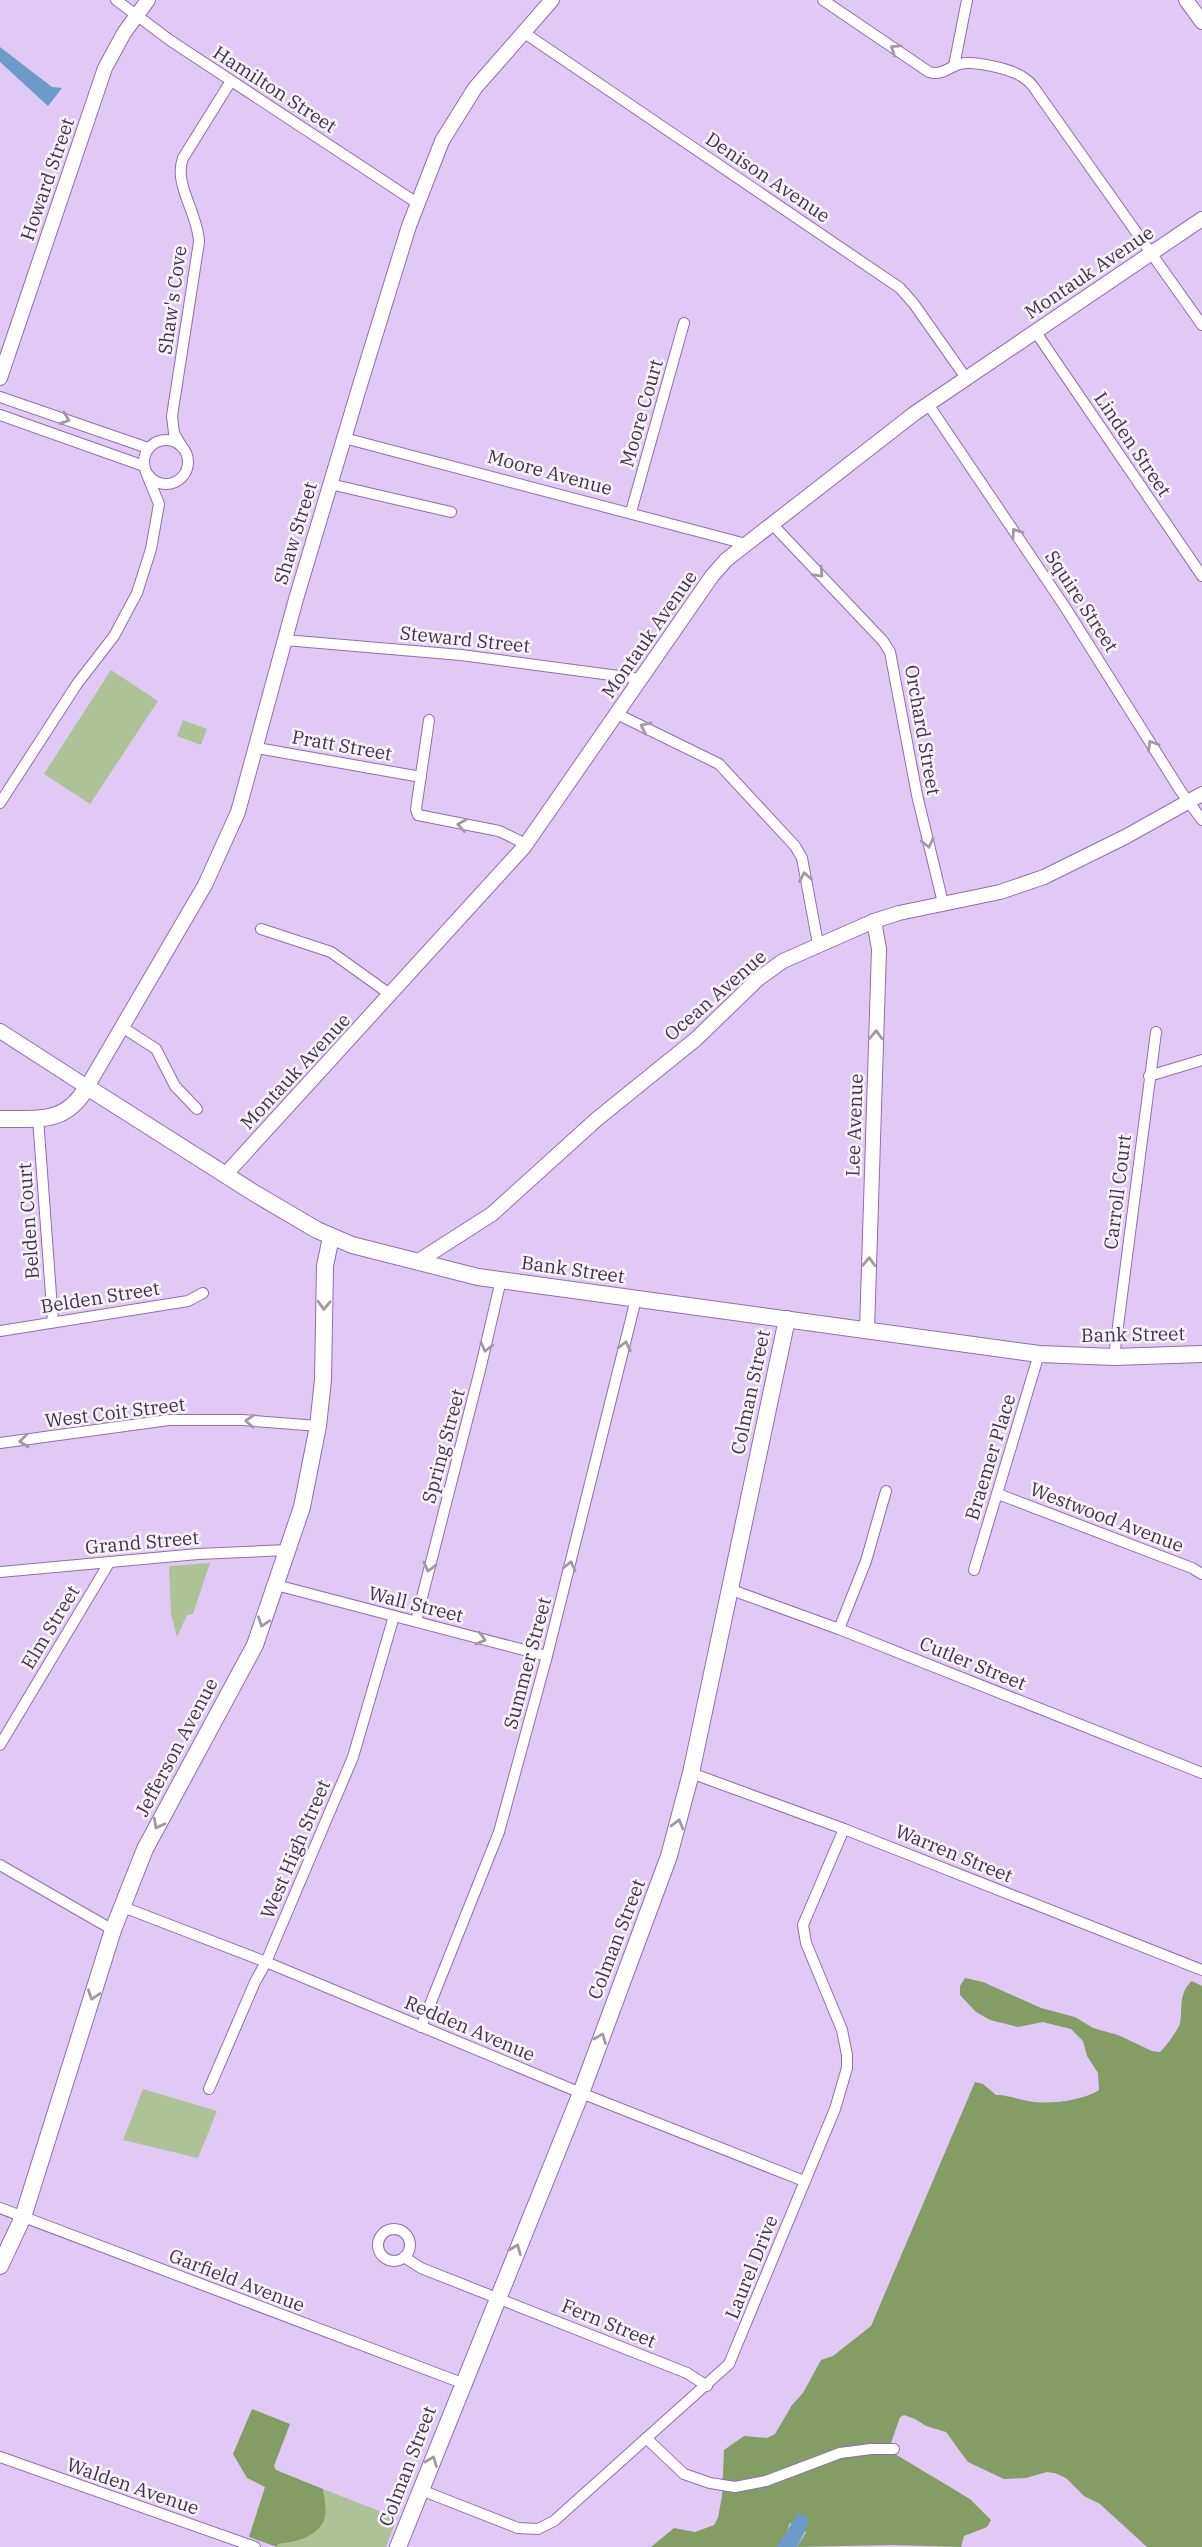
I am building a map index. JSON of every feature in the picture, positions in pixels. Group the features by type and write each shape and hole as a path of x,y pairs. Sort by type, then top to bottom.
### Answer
{"main road":[{"name":"Bank Street","path":"87,1087 225,1175 331,1237 417,1262 501,1280 1039,1354 1114,1357 1202,1354"},
{"path":"0,1119 48,1118 66,1112 79,1100 87,1087"},
{"name":"Jefferson Avenue","path":"0,2266 23,2217 113,1930 145,1849 255,1645 302,1507 318,1426 323,1380 325,1266 331,1237"},
{"name":"Colman Street","path":"398,2547 581,2093 669,1856 691,1773 786,1319"}],"street":[{"name":"Hamilton Street","path":"116,0 231,81 417,204"},
{"name":"Howard Street","path":"0,378 105,68 148,0"},
{"name":"Shaw Street","path":"87,1087 218,861 238,812 330,484 417,204 442,141 475,88 552,0"},
{"path":"823,0 929,72 942,73 954,66 972,63 1009,71 1025,78 1202,325"},
{"path":"954,66 967,0"},
{"path":"1186,0 1202,22"},
{"name":"Denison Avenue","path":"523,32 900,288 966,379"},
{"name":"Shaw's Cove","path":"159,441 172,416 199,242 195,216 180,178 181,164 231,81"},
{"name":"Montauk Avenue","path":"225,1175 526,844 712,576 726,560 928,404 1202,219"},
{"name":"Moore Court","path":"631,512 684,323"},
{"name":"Linden Street","path":"1035,331 1202,576"},
{"path":"0,397 148,448"},
{"name":"Squire Street","path":"928,404 1065,607 1202,820"},
{"path":"0,415 145,469 160,483 178,480"},
{"name":"Shaw's Cove","path":"172,416 174,433 182,447"},
{"name":"Moore Avenue","path":"344,438 746,544"},
{"path":"0,803 77,684 100,656 126,615 145,571 159,504 188,464 182,447 171,440 159,441 148,448 145,469 159,504"},
{"path":"330,484 451,512"},
{"name":"Orchard Street","path":"772,524 883,641 890,652 917,795 943,903"},
{"name":"Steward Street","path":"285,640 461,655 641,679"},
{"path":"617,714 719,764 795,846 802,858 818,944"},
{"path":"429,720 416,810 420,816 499,831 526,844"},
{"name":"Pratt Street","path":"257,748 421,777"},
{"name":"Ocean Avenue","path":"417,1262 501,1206 587,1128 696,1038 767,972 783,961 874,920 1006,890 1044,877 1125,837 1202,794"},
{"name":"Lee Avenue","path":"867,1330 879,949 874,920"},
{"path":"261,929 331,953 391,995"},
{"path":"122,1027 156,1049 175,1086 197,1109"},
{"name":"Bank Street","path":"0,1031 87,1087"},
{"name":"Carroll Court","path":"1114,1357 1156,1032"},
{"path":"1149,1076 1202,1060"},
{"name":"Belden Court","path":"38,1118 53,1322"},
{"name":"Spring Street","path":"416,1621 481,1370 501,1280"},
{"name":"Belden Street","path":"0,1331 188,1301 203,1293"},
{"name":"Summer Street","path":"421,2027 499,1832 547,1656 636,1298"},
{"name":"Braemer Place","path":"974,1570 1039,1354"},
{"name":"West Coit Street","path":"0,1443 169,1420 242,1420 318,1426"},
{"path":"839,1629 866,1561 886,1491"},
{"name":"Westwood Avenue","path":"998,1494 1202,1574"},
{"name":"Grand Street","path":"0,1572 250,1550 287,1550"},
{"name":"Elm Street","path":"0,1745 109,1563"},
{"name":"Wall Street","path":"276,1585 547,1656"},
{"name":"Cutler Street","path":"729,1589 839,1629 1202,1773"},
{"name":"West High Street","path":"209,2089 353,1757 394,1616"},
{"name":"Warren Street","path":"691,1773 844,1829 1202,1971"},
{"name":"Laurel Drive","path":"421,2490 518,2528 538,2529 554,2521 729,2364 838,2099 847,2061 842,2030 806,1943 803,1925 844,1829"},
{"path":"0,1865 113,1930"},
{"name":"Redden Avenue","path":"123,1907 266,1962 581,2093 804,2181"},
{"name":"Garfield Avenue","path":"0,2208 462,2384"},
{"name":"Fern Street","path":"404,2257 421,2268 687,2373 707,2386"},
{"path":"646,2438 684,2474 710,2483 735,2487 766,2481 834,2454 894,2449"},
{"name":"Walden Avenue","path":"0,2457 255,2547"}],"green space":[{"path":"111,670 158,701 90,804 44,774"},
{"path":"183,720 207,729 201,745 177,736"},
{"path":"210,1563 193,1614 187,1615 177,1637 171,1614 169,1566"},
{"path":"965,1978 983,1982 1041,2008 1075,2017 1093,2028 1160,2052 1180,2024 1183,1996 1188,1986 1192,1981 1202,1986 1202,2547 1147,2547 1100,2504 1084,2496 1066,2478 1047,2472 1026,2478 1004,2479 968,2462 946,2432 904,2415 900,2417 890,2446 895,2454 970,2499 991,2520 987,2527 964,2536 961,2547 797,2547 806,2532 790,2523 784,2539 777,2547 651,2547 674,2528 695,2532 714,2525 722,2496 724,2450 744,2436 767,2438 775,2434 792,2405 803,2393 821,2360 833,2356 871,2326 975,2082 983,2084 996,2095 1036,2102 1074,2099 1099,2090 1098,2073 1087,2056 1083,2041 1071,2029 1043,2022 1018,2027 990,2020 976,2012 960,1995 960,1986"},
{"path":"143,2089 217,2111 198,2158 123,2140"},
{"path":"252,2409 290,2424 274,2466 276,2470 323,2489 326,2514 322,2524 312,2534 278,2544 277,2547 249,2537 265,2487 247,2478 233,2454"},
{"path":"323,2489 397,2518 386,2547 277,2547 325,2515"}],"water":[{"path":"0,47 52,87 62,88 48,106 0,62"},
{"path":"798,2513 806,2516 809,2523 797,2547 777,2547"}]}
